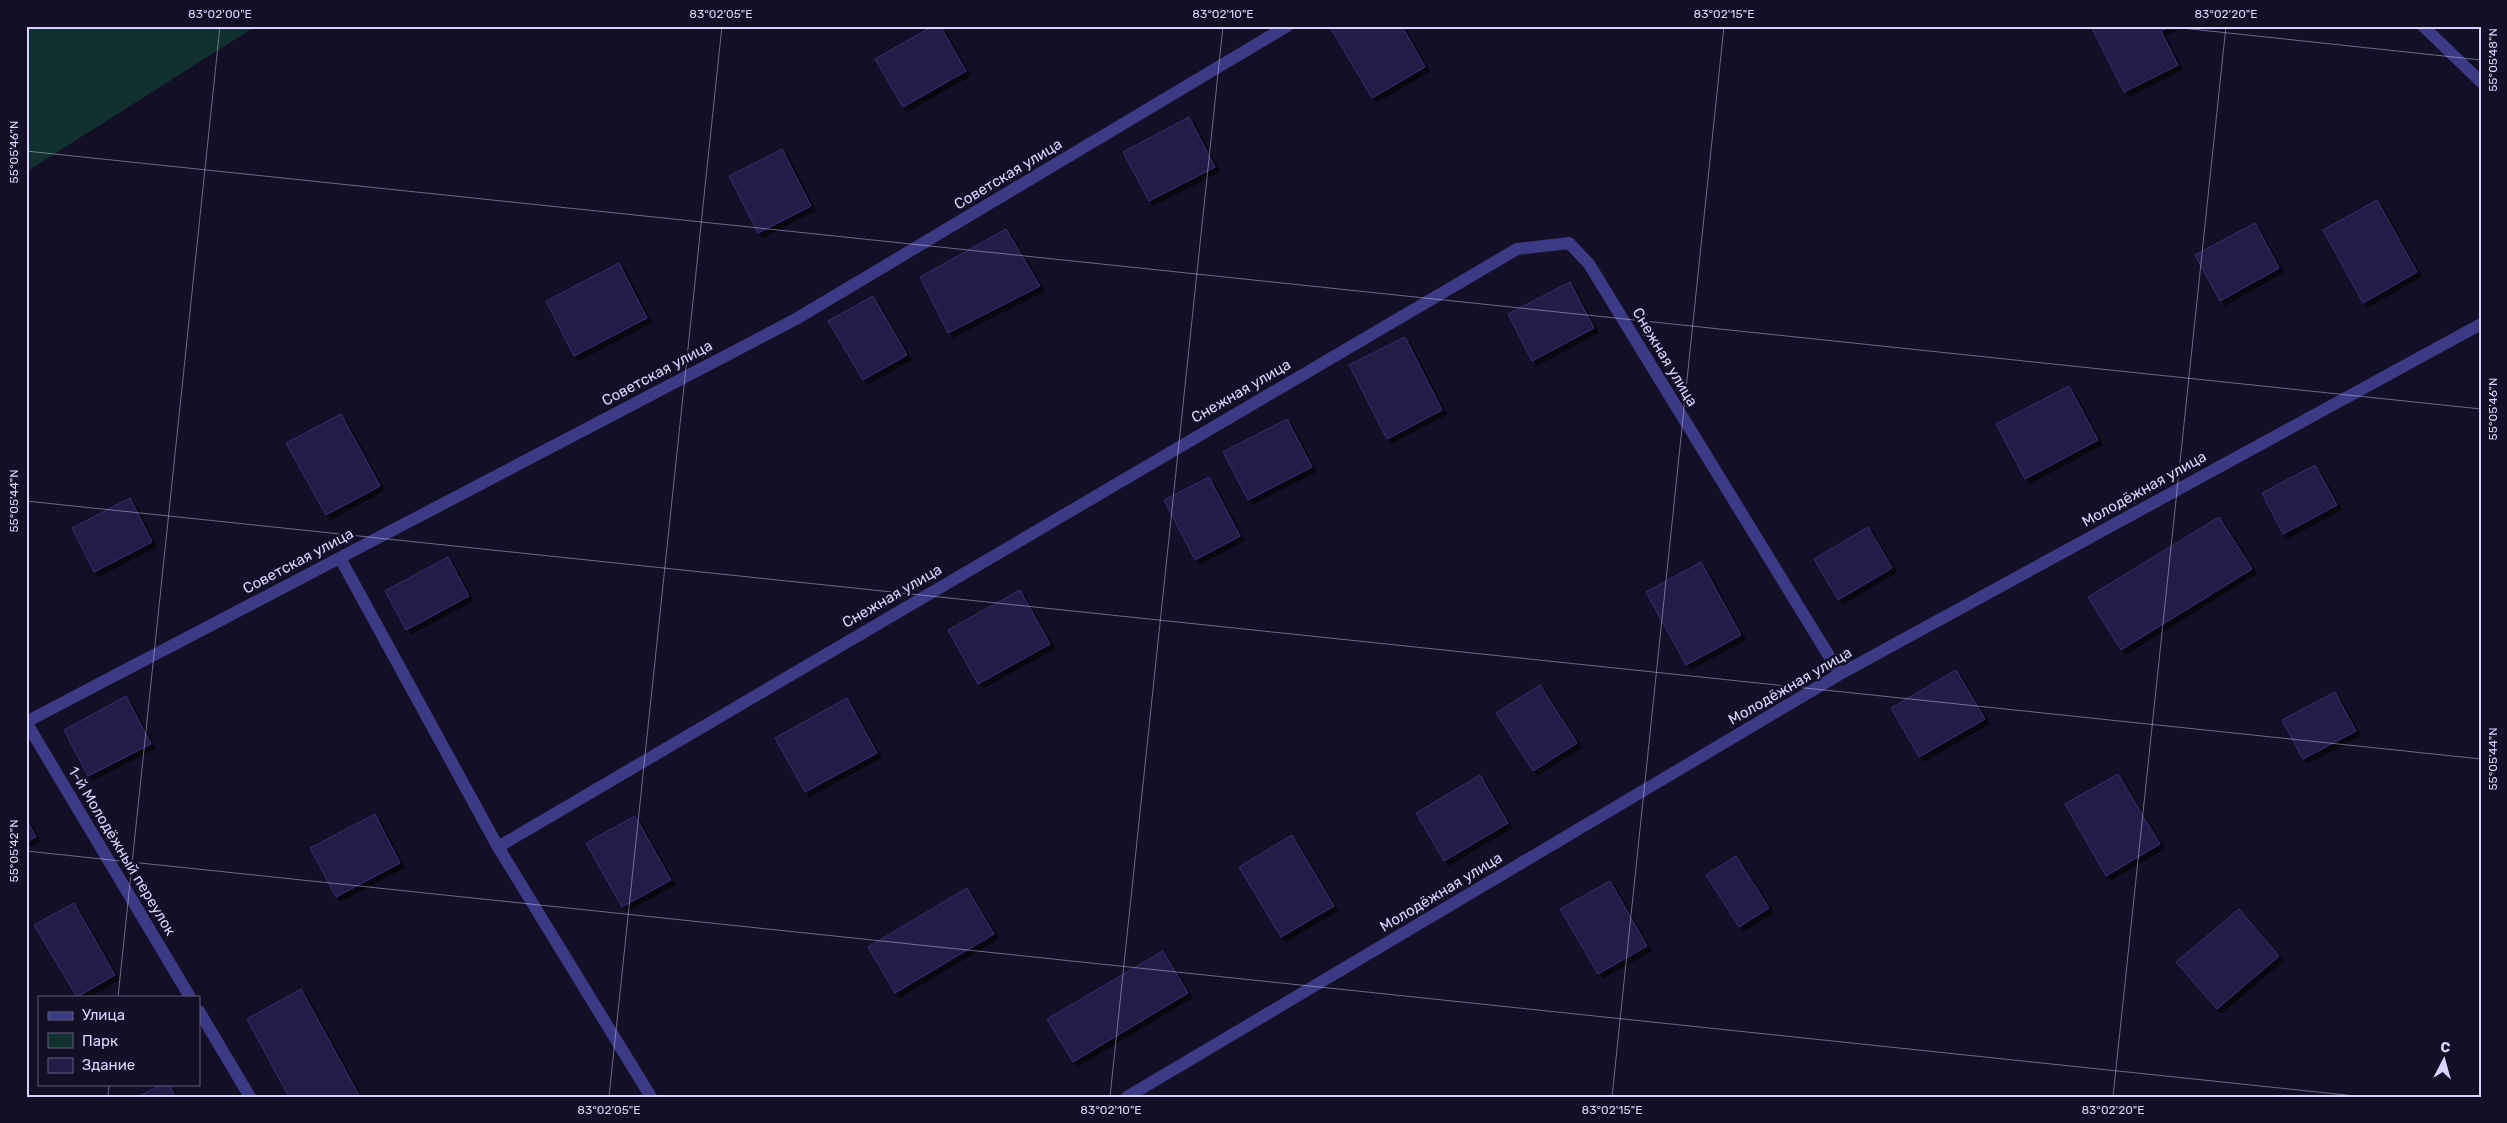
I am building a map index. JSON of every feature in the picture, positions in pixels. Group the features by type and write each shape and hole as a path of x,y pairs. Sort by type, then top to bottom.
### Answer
{"street":[{"name":"Советская улица","path":"26,722 796,319 1287,26"},
{"path":"2423,26 2481,82"},
{"name":"Снежная улица","path":"498,847 1517,249 1569,243 1589,264 1840,674"},
{"name":"Молодёжная улица","path":"1127,1097 1840,674 2481,324"},
{"path":"340,558 498,847 651,1097"},
{"name":"1-й Молодёжный переулок","path":"26,722 189,996"},
{"path":"200,1013 250,1097"}],"green space":[{"path":"26,26 256,26 26,172"}],"building":[{"path":"933,26 940,26 966,71 903,107 875,59"},
{"path":"1402,26 1425,67 1372,98 1330,27"},
{"path":"2091,26 2171,26 2161,31 2178,65 2124,92"},
{"path":"1189,117 1215,167 1149,201 1123,152"},
{"path":"782,149 811,206 758,233 729,176"},
{"path":"2377,200 2417,272 2363,303 2323,230"},
{"path":"2255,223 2279,268 2220,301 2195,255"},
{"path":"1006,229 1040,286 948,333 920,277"},
{"path":"619,263 647,318 574,356 546,301"},
{"path":"1570,282 1594,328 1532,361 1508,314"},
{"path":"873,296 907,355 863,380 828,321"},
{"path":"1405,337 1442,410 1387,439 1349,365"},
{"path":"2069,386 2098,440 2025,479 1996,424"},
{"path":"341,414 380,486 326,515 286,443"},
{"path":"1287,419 1312,467 1248,500 1223,452"},
{"path":"2315,465 2337,505 2283,534 2262,493"},
{"path":"1209,477 1240,536 1195,560 1164,500"},
{"path":"130,498 152,542 94,572 72,528"},
{"path":"2219,517 2252,569 2121,650 2088,597"},
{"path":"1868,527 1892,568 1838,600 1814,559"},
{"path":"448,557 469,596 406,630 385,591"},
{"path":"1701,562 1741,635 1686,665 1646,592"},
{"path":"1020,590 1050,644 978,684 948,630"},
{"path":"1956,670 1985,719 1919,757 1891,708"},
{"path":"1540,685 1577,743 1533,771 1496,713"},
{"path":"2335,692 2356,731 2303,759 2282,720"},
{"path":"126,696 151,744 88,776 64,730"},
{"path":"847,698 877,753 805,792 775,738"},
{"path":"2118,774 2160,844 2106,876 2065,804"},
{"path":"1480,775 1508,823 1444,861 1416,813"},
{"path":"375,814 400,863 336,897 310,848"},
{"path":"635,816 671,880 622,907 586,843"},
{"path":"26,819 36,837 26,842"},
{"path":"1292,835 1334,906 1281,937 1239,867"},
{"path":"1736,856 1769,908 1739,927 1706,875"},
{"path":"1610,881 1647,946 1598,974 1560,909"},
{"path":"967,888 994,934 895,993 868,947"},
{"path":"74,903 115,975 76,996 34,925"},
{"path":"2239,909 2279,956 2217,1009 2176,962"},
{"path":"1163,951 1188,993 1073,1062 1047,1019"},
{"path":"301,989 359,1095 355,1097 289,1097 247,1019"},
{"path":"158,1086 170,1086 175,1097 138,1097"}]}
